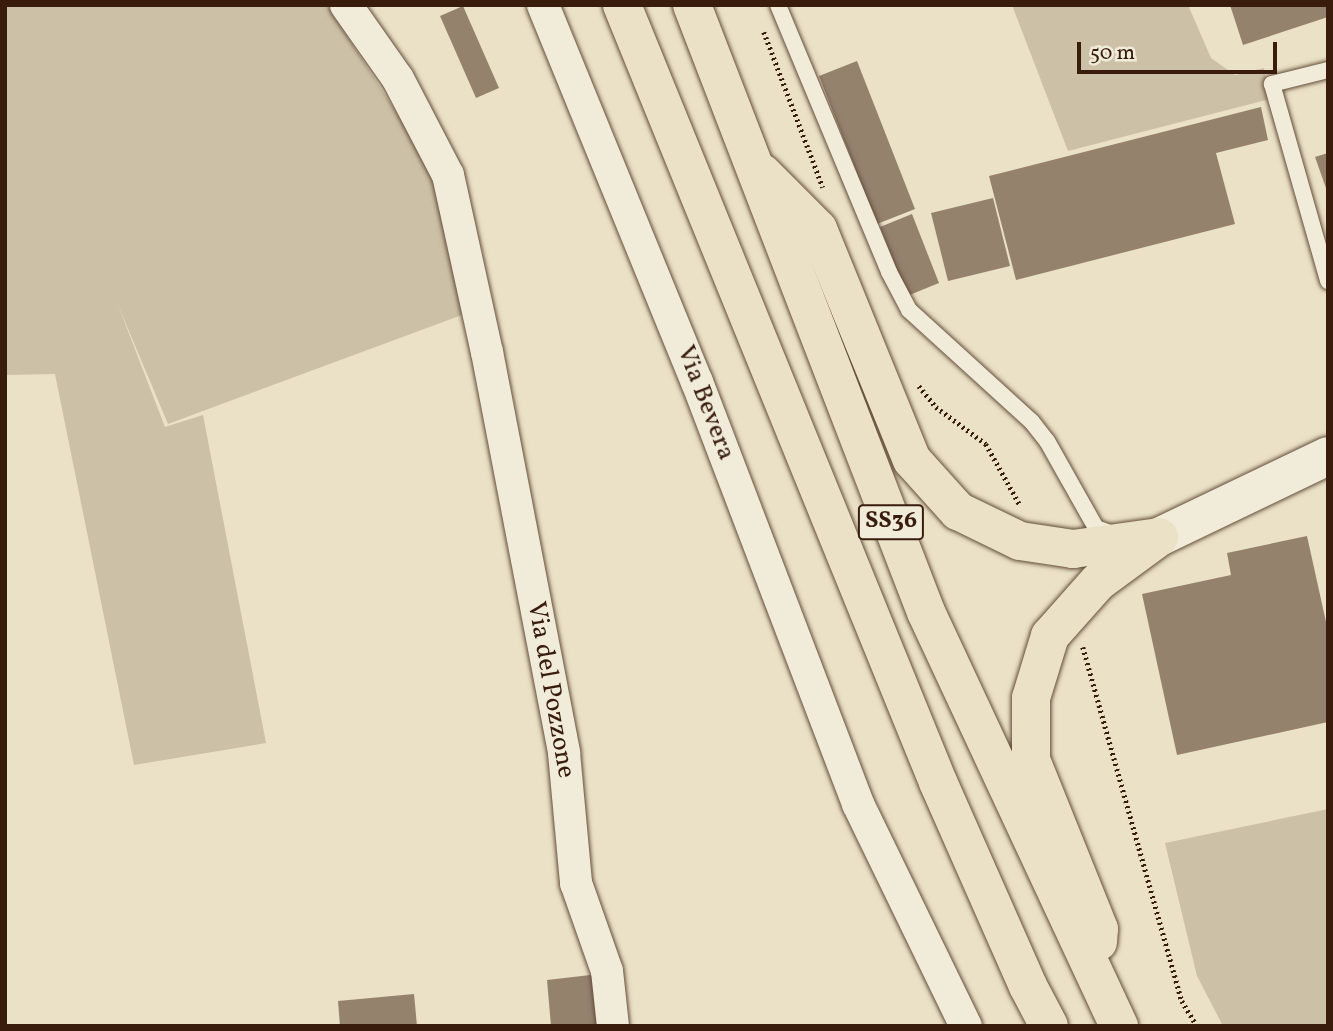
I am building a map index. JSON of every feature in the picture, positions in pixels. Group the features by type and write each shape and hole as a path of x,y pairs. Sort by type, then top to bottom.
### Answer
{"highway":[{"path":"597,5 687,164"},
{"name":"SS36","path":"622,5 938,782 1028,986 1049,1026"},
{"name":"SS36","path":"692,5 926,612 1119,1026"},
{"path":"752,163 818,229 912,460 958,512 1020,541 1073,549 1159,537"},
{"path":"1093,975 1099,929 1031,760 1031,698 1050,636 1098,582 1159,537"}],"street":[{"name":"Via del Pozzone","path":"346,5 398,79 448,175 487,352 564,753 576,883 607,971 613,1026"},
{"name":"Via Bevera","path":"543,5 698,382 858,804 966,1026"},
{"path":"1159,537 1328,456"}],"lane":[{"path":"778,5 889,272 909,310 1032,422 1047,441 1096,528 1109,534 1159,537"},
{"path":"1328,70 1272,84 1328,281"}],"path":[{"path":"763,31 827,196"},
{"path":"911,376 936,407 986,444 1023,510"},
{"path":"1080,636 1182,1001 1196,1026"}],"shaded area":[{"path":"5,5 327,5 437,176 470,312 168,424 118,305 165,427 203,415 266,743 134,765 55,374 5,375"},
{"path":"1012,5 1188,5 1211,58 1235,75 1264,68 1270,99 1068,151"},
{"path":"1328,809 1328,1026 1223,1026 1197,976 1165,843"}],"building":[{"path":"1230,5 1328,5 1328,17 1243,45"},
{"path":"463,6 499,88 476,98 440,16"},
{"path":"857,61 915,209 877,224 819,76"},
{"path":"1261,107 1268,140 1216,153 1235,224 1016,280 989,176"},
{"path":"1328,153 1328,191 1327,191 1315,157"},
{"path":"993,198 1010,266 948,281 931,213"},
{"path":"912,214 939,283 907,296 880,227"},
{"path":"1307,536 1328,631 1328,722 1177,755 1142,594 1231,575 1227,553"},
{"path":"599,974 604,1026 551,1026 547,980"},
{"path":"414,994 417,1026 340,1026 338,1001"}]}
